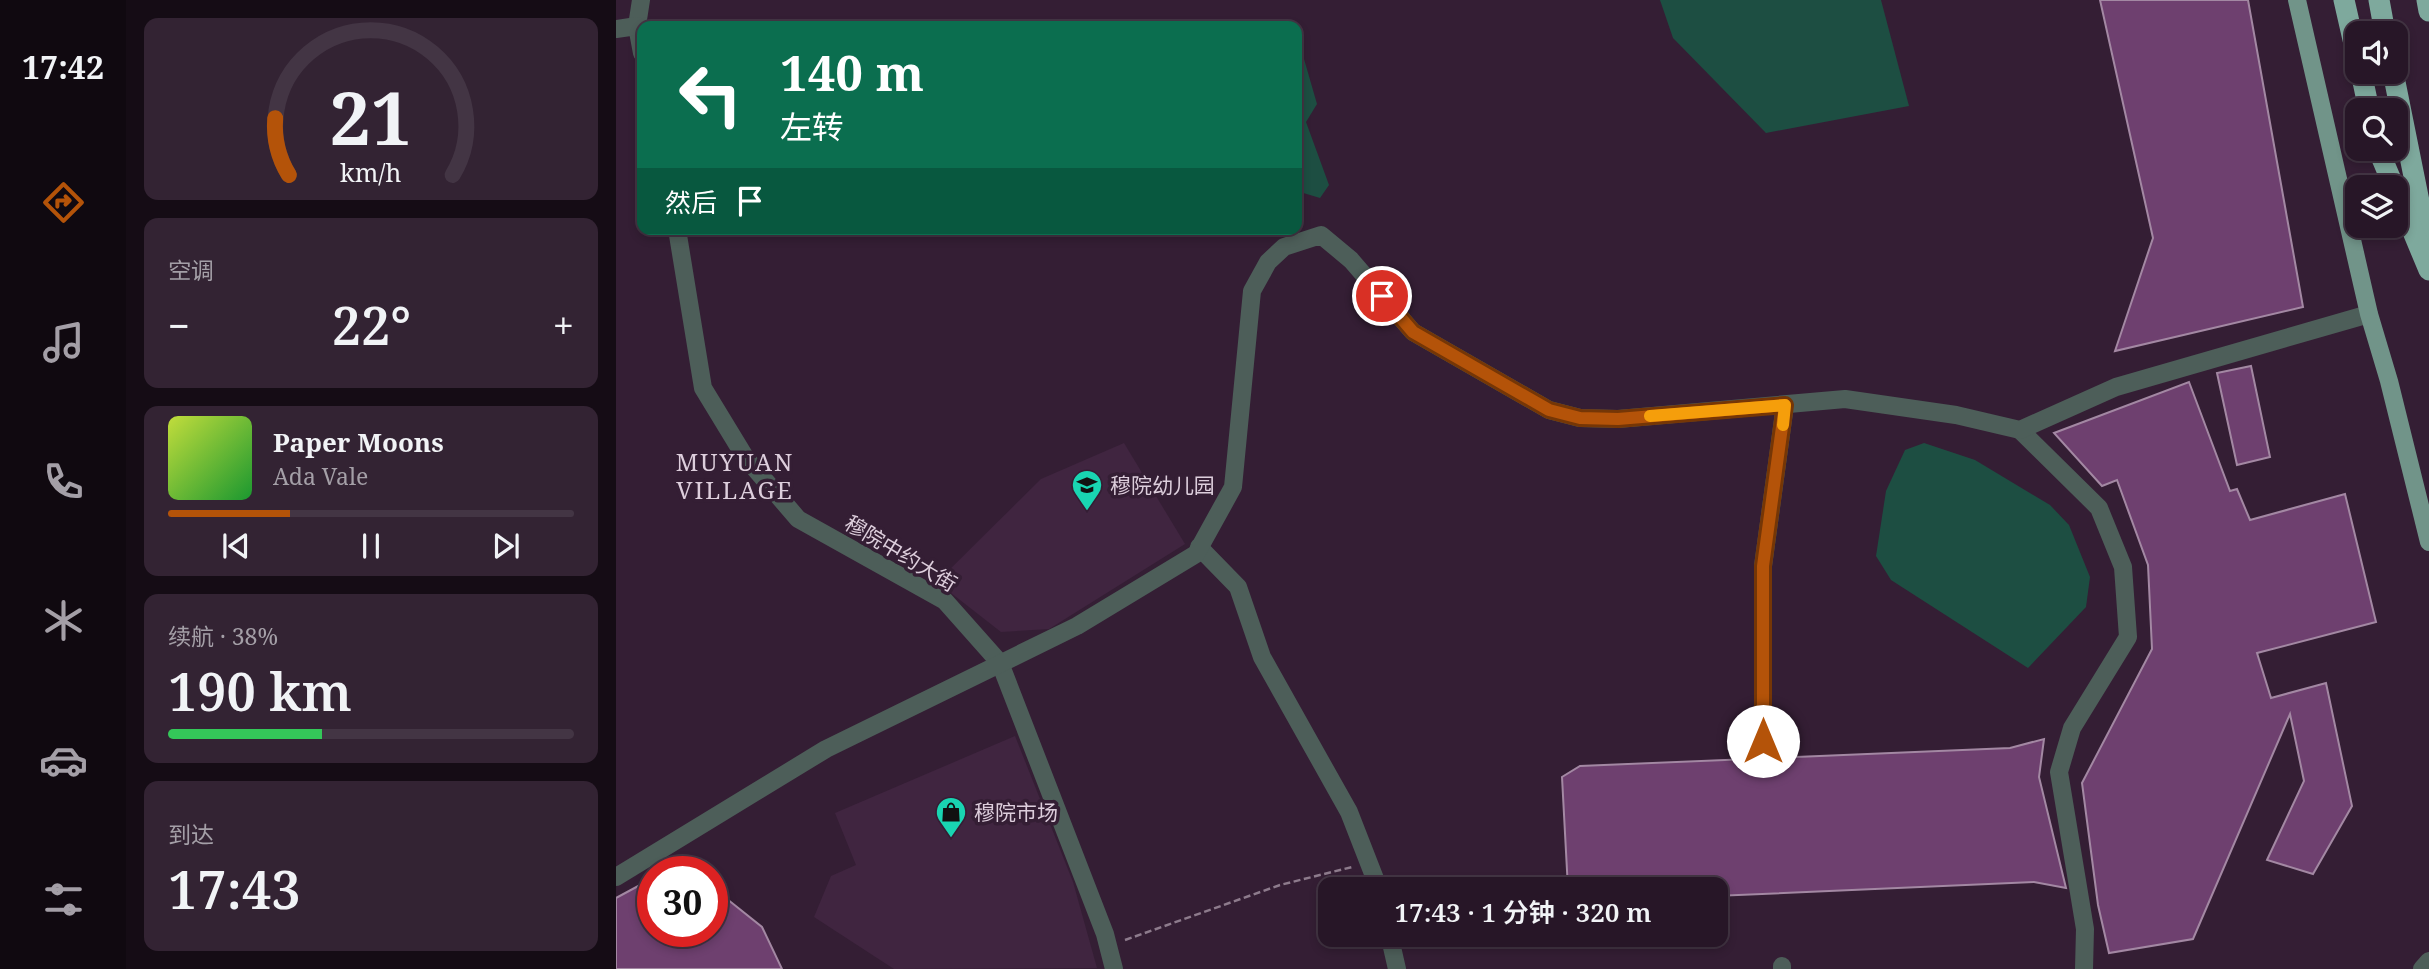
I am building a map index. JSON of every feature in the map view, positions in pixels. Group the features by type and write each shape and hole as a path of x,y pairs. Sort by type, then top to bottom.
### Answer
{"highway":[{"path":"2344,0 2349,21"},
{"path":"2379,0 2383,21"},
{"path":"2427,0 2429,11"},
{"path":"2395,84 2429,251"},
{"path":"2408,220 2429,270"}],"main road":[{"path":"2297,0 2369,314 2389,381 2429,542"}],"street":[{"path":"638,21 641,0"},
{"path":"616,29 637,26"},
{"path":"616,877 826,749 1077,626 1196,554 1233,487 1252,291 1268,262 1284,247 1321,234 1352,260 1413,332 1549,410 1580,418 1618,419 1845,400 1956,415 2020,430 2099,508 2123,566 2128,638 2072,728 2059,772 2085,929 2084,969"},
{"name":"穆院中约大街","path":"678,235 703,388 744,457 798,519 945,601 1000,663 1108,946 1114,969"},
{"path":"2020,430 2116,387 2369,314"},
{"path":"1763,741 1763,566 1785,405"},
{"path":"1199,547 1238,587 1262,657 1349,812 1374,877"},
{"path":"1392,947 1396,969"},
{"path":"2422,969 2429,961"}],"path":[{"path":"1108,946 1280,885 1368,863"}],"shaded area":[{"path":"1660,0 1881,0 1909,106 1766,133 1673,38"},
{"path":"1302,52 1317,104 1306,122 1329,185 1320,198 1302,193"},
{"name":"穆院幼儿园","path":"1124,443 1185,544 1049,629 1001,632 937,582 1041,479"},
{"path":"1924,443 1975,460 2050,505 2069,525 2090,577 2086,607 2028,668 1891,580 1876,556 1886,491 1905,450"},
{"name":"穆院市场","path":"1015,736 1073,882 1097,968 894,969 814,917 831,876 856,865 835,813"}],"building":[{"path":"2100,0 2248,0 2303,307 2115,351 2153,238"},
{"path":"2251,366 2270,457 2237,465 2217,373"},
{"path":"2189,382 2230,491 2237,489 2250,520 2345,494 2376,622 2257,653 2271,698 2326,683 2352,806 2313,874 2267,860 2304,781 2290,714 2193,939 2109,953 2098,905 2082,783 2152,649 2148,565 2117,480 2102,486 2054,433"},
{"path":"2044,739 2039,777 2066,888 2034,882 1728,895 1728,877 1567,877 1562,777 1580,766 2010,748"},
{"path":"637,887 637,947 728,947 728,900 762,927 782,969 616,969 616,898"}],"slow traffic":[{"path":"1650,416 1785,405 1783,425"}],"place":[{"name":"穆院幼儿园","path":"1087,512"},
{"name":"穆院市场","path":"951,839"}],"district":[{"name":"MUYUAN VILLAGE","path":"735,475"}],"route":[{"path":"1382,296 1413,332 1549,410 1580,418 1618,419 1785,405 1763,566 1763,741"}]}
